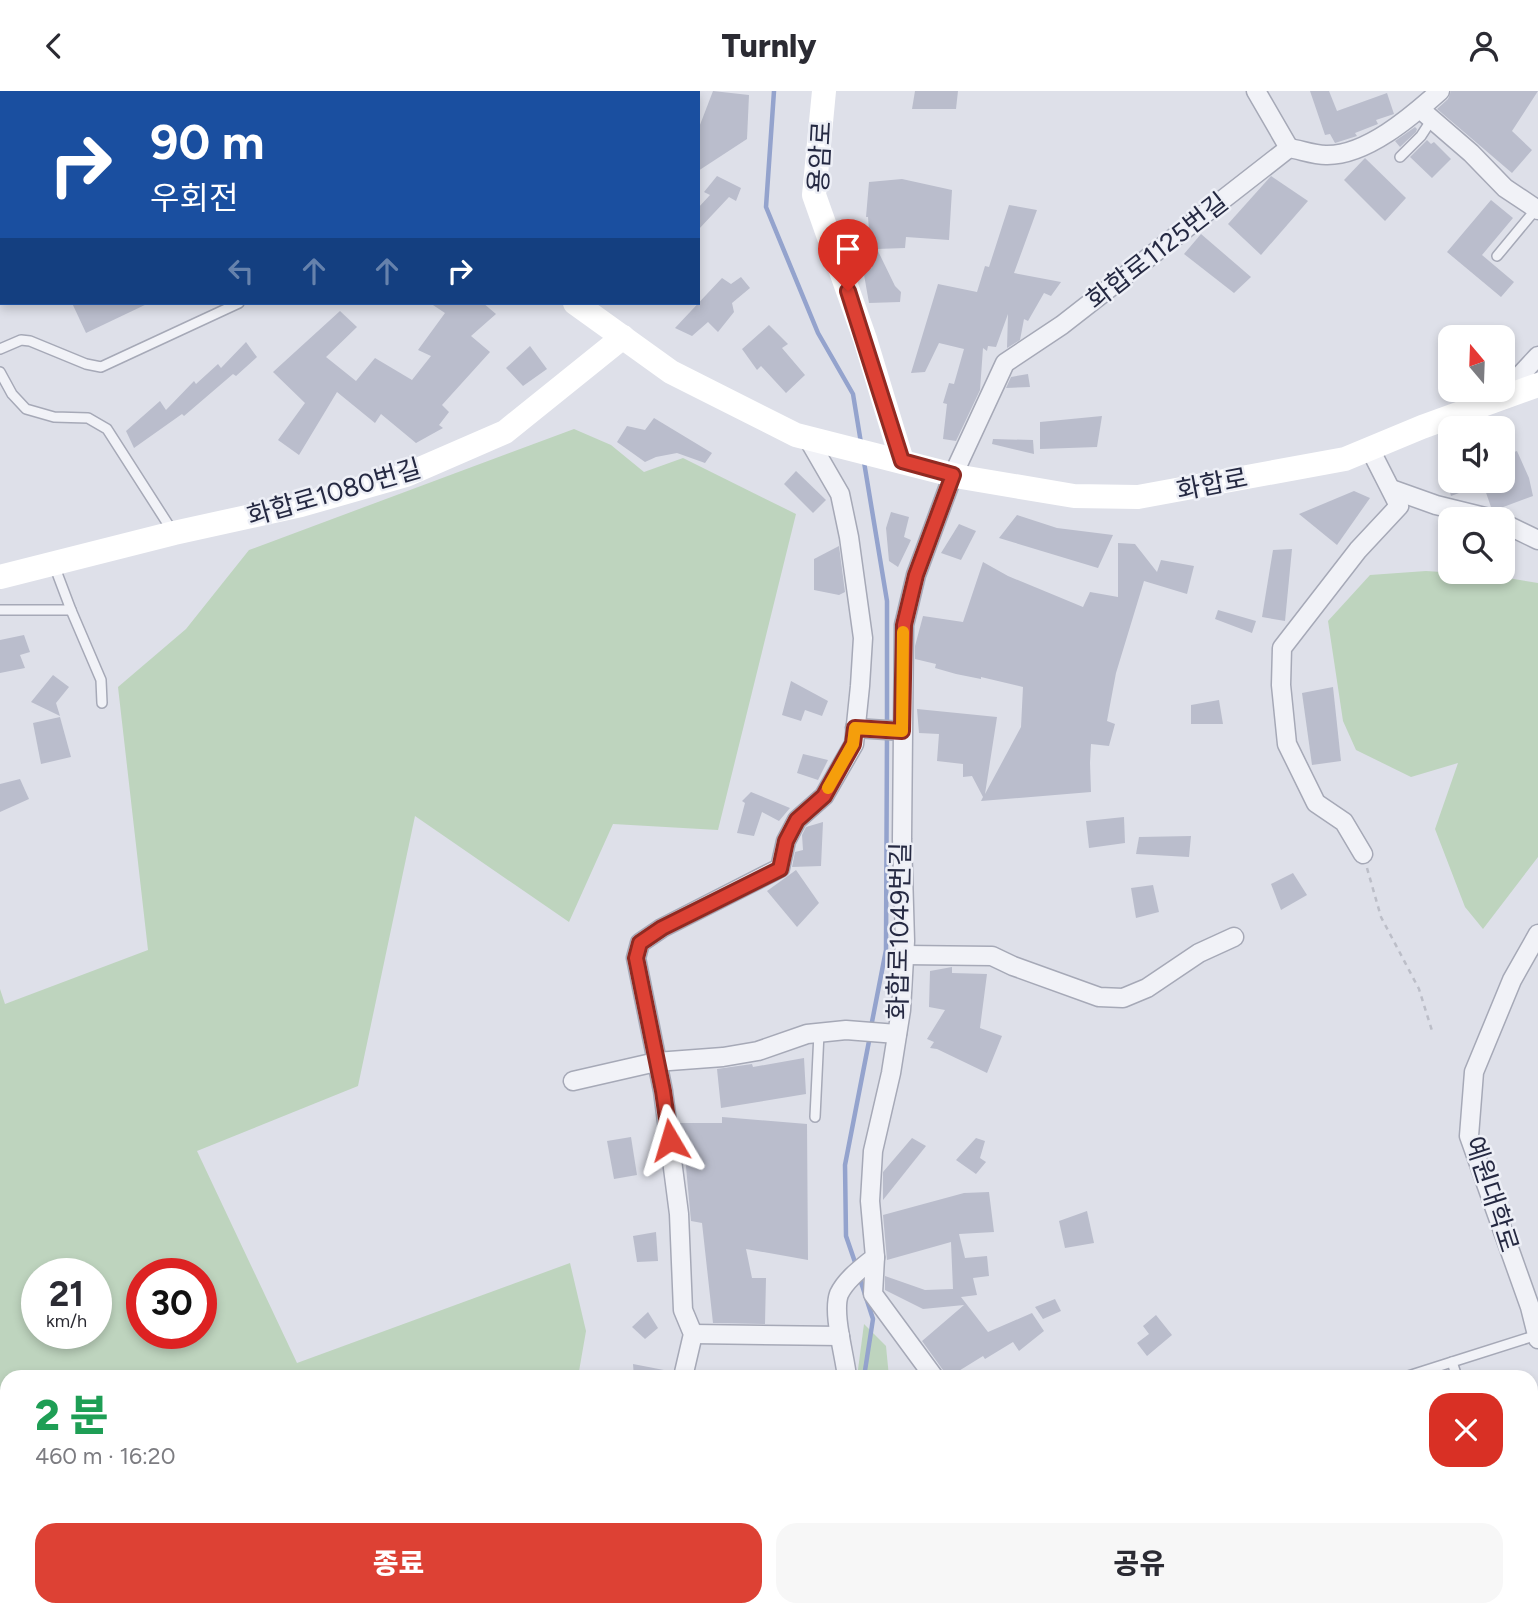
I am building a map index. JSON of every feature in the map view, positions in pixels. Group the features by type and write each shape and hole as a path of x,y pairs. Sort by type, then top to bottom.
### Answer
{"street":[{"name":"용암로","path":"824,91 814,195 864,339 902,461"},
{"path":"1256,91 1289,148 1328,155 1352,150 1426,114 1440,91"},
{"path":"1426,114 1471,153 1505,188 1537,210"},
{"name":"화합로1125번길","path":"953,475 1005,363 1062,325 1289,148"},
{"path":"578,305 671,372 796,435 807,437 840,494 849,537 863,638 860,728 824,796 797,820 786,841 780,869 662,928 640,943 636,958 663,1091 679,1214 683,1310 693,1334 685,1370"},
{"name":"화합로1080번길","path":"0,577 174,533 302,505 406,475 505,432 623,337"},
{"path":"1516,380 1538,356"},
{"name":"화합로","path":"1516,393 1538,385"},
{"name":"화합로","path":"807,437 953,475 1073,496 1138,498 1345,459 1490,403"},
{"path":"1363,855 1344,822 1316,803 1287,744 1281,685 1282,648 1358,550 1399,506 1370,449"},
{"name":"화합로1049번길","path":"929,1370 873,1294 865,1265 873,1151 891,1073 889,1033 904,955 900,730 904,625 916,575 953,475"},
{"path":"1391,489 1444,507"},
{"path":"1515,529 1538,540"},
{"path":"860,728 900,730"},
{"name":"예원대학로","path":"1537,1337 1530,1307 1469,1136 1474,1072 1512,980 1538,934"},
{"path":"904,955 992,956 1099,997 1123,998 1147,988 1199,953 1234,937"},
{"path":"573,1081 656,1062 758,1051 807,1034 860,1031 889,1033"},
{"path":"846,1370 840,1336 839,1294 865,1265"},
{"path":"693,1334 840,1336"}],"lane":[{"path":"1400,157 1420,137 1426,114"},
{"path":"1497,256 1537,210"},
{"path":"0,349 21,340 30,341 86,364 102,367 235,305"},
{"path":"0,372 12,394 26,409 46,416 88,418 107,429 174,533"},
{"path":"53,563 101,680 102,703"},
{"path":"0,610 71,610"},
{"path":"815,1117 819,1033"},
{"path":"1428,1370 1537,1337"},
{"path":"1452,1363 1454,1370"}],"path":[{"path":"1363,855 1381,917 1419,989 1433,1034"}],"green space":[{"path":"574,429 611,445 644,472 683,458 796,514 718,830 613,824 569,922 415,816 358,1086 197,1151 297,1363 570,1263 586,1331 579,1370 0,1370 0,989 5,1004 148,950 118,687 186,629 249,550"},
{"path":"1426,571 1438,572 1438,584 1515,584 1515,579 1538,583 1538,857 1483,929 1465,907 1435,829 1458,763 1411,777 1356,750 1343,721 1328,621 1370,575"},
{"path":"864,1324 886,1346 888,1370 858,1370"}],"building":[{"path":"713,91 749,95 747,139 700,170 700,125"},
{"path":"915,91 958,91 956,109 912,109"},
{"path":"1310,91 1329,91 1337,111 1387,93 1394,114 1376,120 1378,124 1355,133 1357,136 1335,143 1330,134 1325,135"},
{"path":"1451,91 1538,91 1512,131 1532,150 1512,173 1437,109 1448,99"},
{"path":"1415,127 1416,132 1400,147 1395,141"},
{"path":"1427,140 1431,144 1434,142 1451,159 1432,178 1410,157"},
{"path":"1365,158 1406,198 1385,221 1344,180"},
{"path":"717,176 741,188 736,201 729,197 700,228 700,206 710,195 704,192"},
{"path":"1271,176 1308,201 1261,255 1228,224"},
{"path":"902,179 952,190 949,240 906,237 905,248 877,249 895,286 901,292 900,302 869,303 863,269 872,268 866,217 869,182"},
{"path":"1491,200 1513,218 1482,255 1514,282 1501,297 1447,252"},
{"path":"1009,205 1037,210 1014,273 1061,282 1051,296 1044,293 1028,321 1024,319 1020,340 1007,348 1008,314 996,347 988,346 987,351 983,348 980,390 956,441 943,439 947,404 943,403 949,383 954,384 964,349 939,343 925,372 911,373 938,284 977,292 985,266 989,267"},
{"path":"1201,234 1251,277 1234,293 1184,254"},
{"path":"741,277 750,288 732,303 734,312 718,332 708,322 692,336 675,328 697,305 700,305 700,301 722,278 731,284"},
{"path":"73,305 145,305 86,333"},
{"path":"433,305 485,305 496,314 471,336 490,352 442,405 449,412 439,425 443,428 416,443 381,414 375,423 337,392 299,455 278,440 305,403 273,372 340,311 357,327 326,357 356,381 375,358 412,380 431,356 418,350 445,313"},
{"path":"769,325 788,344 782,348 805,375 786,393 761,366 757,370 742,349"},
{"path":"246,342 257,357 184,416 182,414 134,448 126,431 160,401 166,410 194,381 196,384 218,364 221,368"},
{"path":"530,346 547,369 523,386 506,368"},
{"path":"1028,374 1030,387 1006,388 1011,377"},
{"path":"1102,416 1097,447 1040,449 1040,422"},
{"path":"654,418 712,453 705,463 677,453 645,462 617,442 627,426 645,430"},
{"path":"993,439 1033,440 1034,454 992,444"},
{"path":"1517,451 1529,478 1533,496 1503,507 1491,507 1486,493 1515,493"},
{"path":"796,471 826,500 813,513 784,484"},
{"path":"1354,491 1370,498 1337,545 1299,514"},
{"path":"891,512 909,517 904,537 911,540 898,567 889,561 886,528"},
{"path":"1017,515 1057,528 1113,535 1098,568 999,538"},
{"path":"959,524 976,531 961,560 941,553"},
{"path":"1118,543 1135,544 1157,572 1161,560 1194,566 1187,594 1144,581 1116,673 1107,721 1115,724 1109,746 1091,744 1091,792 981,801 983,797 972,776 963,777 963,764 937,761 939,734 919,733 917,709 997,717 985,794 1021,727 1023,687 956,674 935,668 936,664 915,659 915,646 923,616 963,622 983,562 1008,576 1083,607 1090,592 1118,597"},
{"path":"839,546 845,592 839,595 814,590 814,559"},
{"path":"1292,549 1285,621 1262,617 1273,550"},
{"path":"1218,610 1256,621 1252,633 1215,619"},
{"path":"24,635 30,652 20,655 25,668 0,673 0,640"},
{"path":"53,675 69,687 56,703 60,716 31,702"},
{"path":"791,681 828,701 822,716 805,710 801,721 782,715"},
{"path":"1333,687 1341,761 1312,765 1302,693"},
{"path":"1219,700 1223,724 1191,724 1191,705"},
{"path":"60,717 71,757 41,764 33,723"},
{"path":"803,754 828,760 818,780 797,773"},
{"path":"20,779 29,799 0,812 0,784"},
{"path":"751,792 790,808 779,821 762,812 754,836 737,833 745,803 742,801"},
{"path":"1124,817 1125,843 1089,848 1086,821"},
{"path":"823,822 821,866 792,867 795,852 803,850 802,835 806,827"},
{"path":"1191,836 1189,857 1136,854 1139,837"},
{"path":"796,870 819,903 797,927 767,891"},
{"path":"1293,873 1307,895 1281,910 1271,884"},
{"path":"1153,885 1159,912 1136,918 1131,888"},
{"path":"952,967 952,973 987,974 980,1028 1002,1036 987,1073 930,1048 934,1042 927,1039 945,1010 929,1007 930,971"},
{"path":"804,1058 806,1094 721,1108 717,1069 752,1064 753,1067"},
{"path":"722,1117 807,1124 808,1260 746,1249 752,1278 766,1278 765,1324 713,1323 702,1223 691,1221 679,1123 722,1123"},
{"path":"631,1137 637,1175 614,1179 607,1141"},
{"path":"912,1138 926,1146 883,1200 883,1172"},
{"path":"976,1138 985,1141 980,1158 986,1162 976,1174 956,1160"},
{"path":"989,1192 994,1232 959,1234 965,1258 987,1256 989,1276 973,1278 977,1295 961,1297 988,1332 1032,1313 1044,1331 1019,1351 1013,1342 960,1370 943,1370 922,1341 964,1305 923,1309 885,1290 885,1276 925,1290 953,1289 951,1242 887,1260 883,1215 964,1193"},
{"path":"1087,1211 1094,1243 1065,1248 1059,1221"},
{"path":"656,1232 658,1261 637,1262 633,1236"},
{"path":"1055,1299 1061,1311 1043,1319 1035,1307"},
{"path":"648,1312 658,1328 645,1339 632,1327"},
{"path":"1156,1315 1172,1335 1147,1356 1137,1343 1149,1334 1143,1326"},
{"path":"633,1364 664,1370 633,1370"}],"waterway":[{"path":"774,91 766,207 818,333 853,394 861,443"},
{"path":"864,462 887,601 887,724"},
{"path":"871,1027 886,950 887,733"},
{"path":"857,1268 846,1236 845,1165 870,1036"},
{"path":"859,1276 873,1319 865,1370"}],"slow traffic":[{"path":"828,788 853,744 855,728 902,731 903,632"}],"route":[{"path":"670,1140 663,1091 636,958 640,943 662,928 780,869 786,841 797,820 824,796 853,744 855,728 902,731 904,625 916,575 953,475 902,461 848,291"}]}
